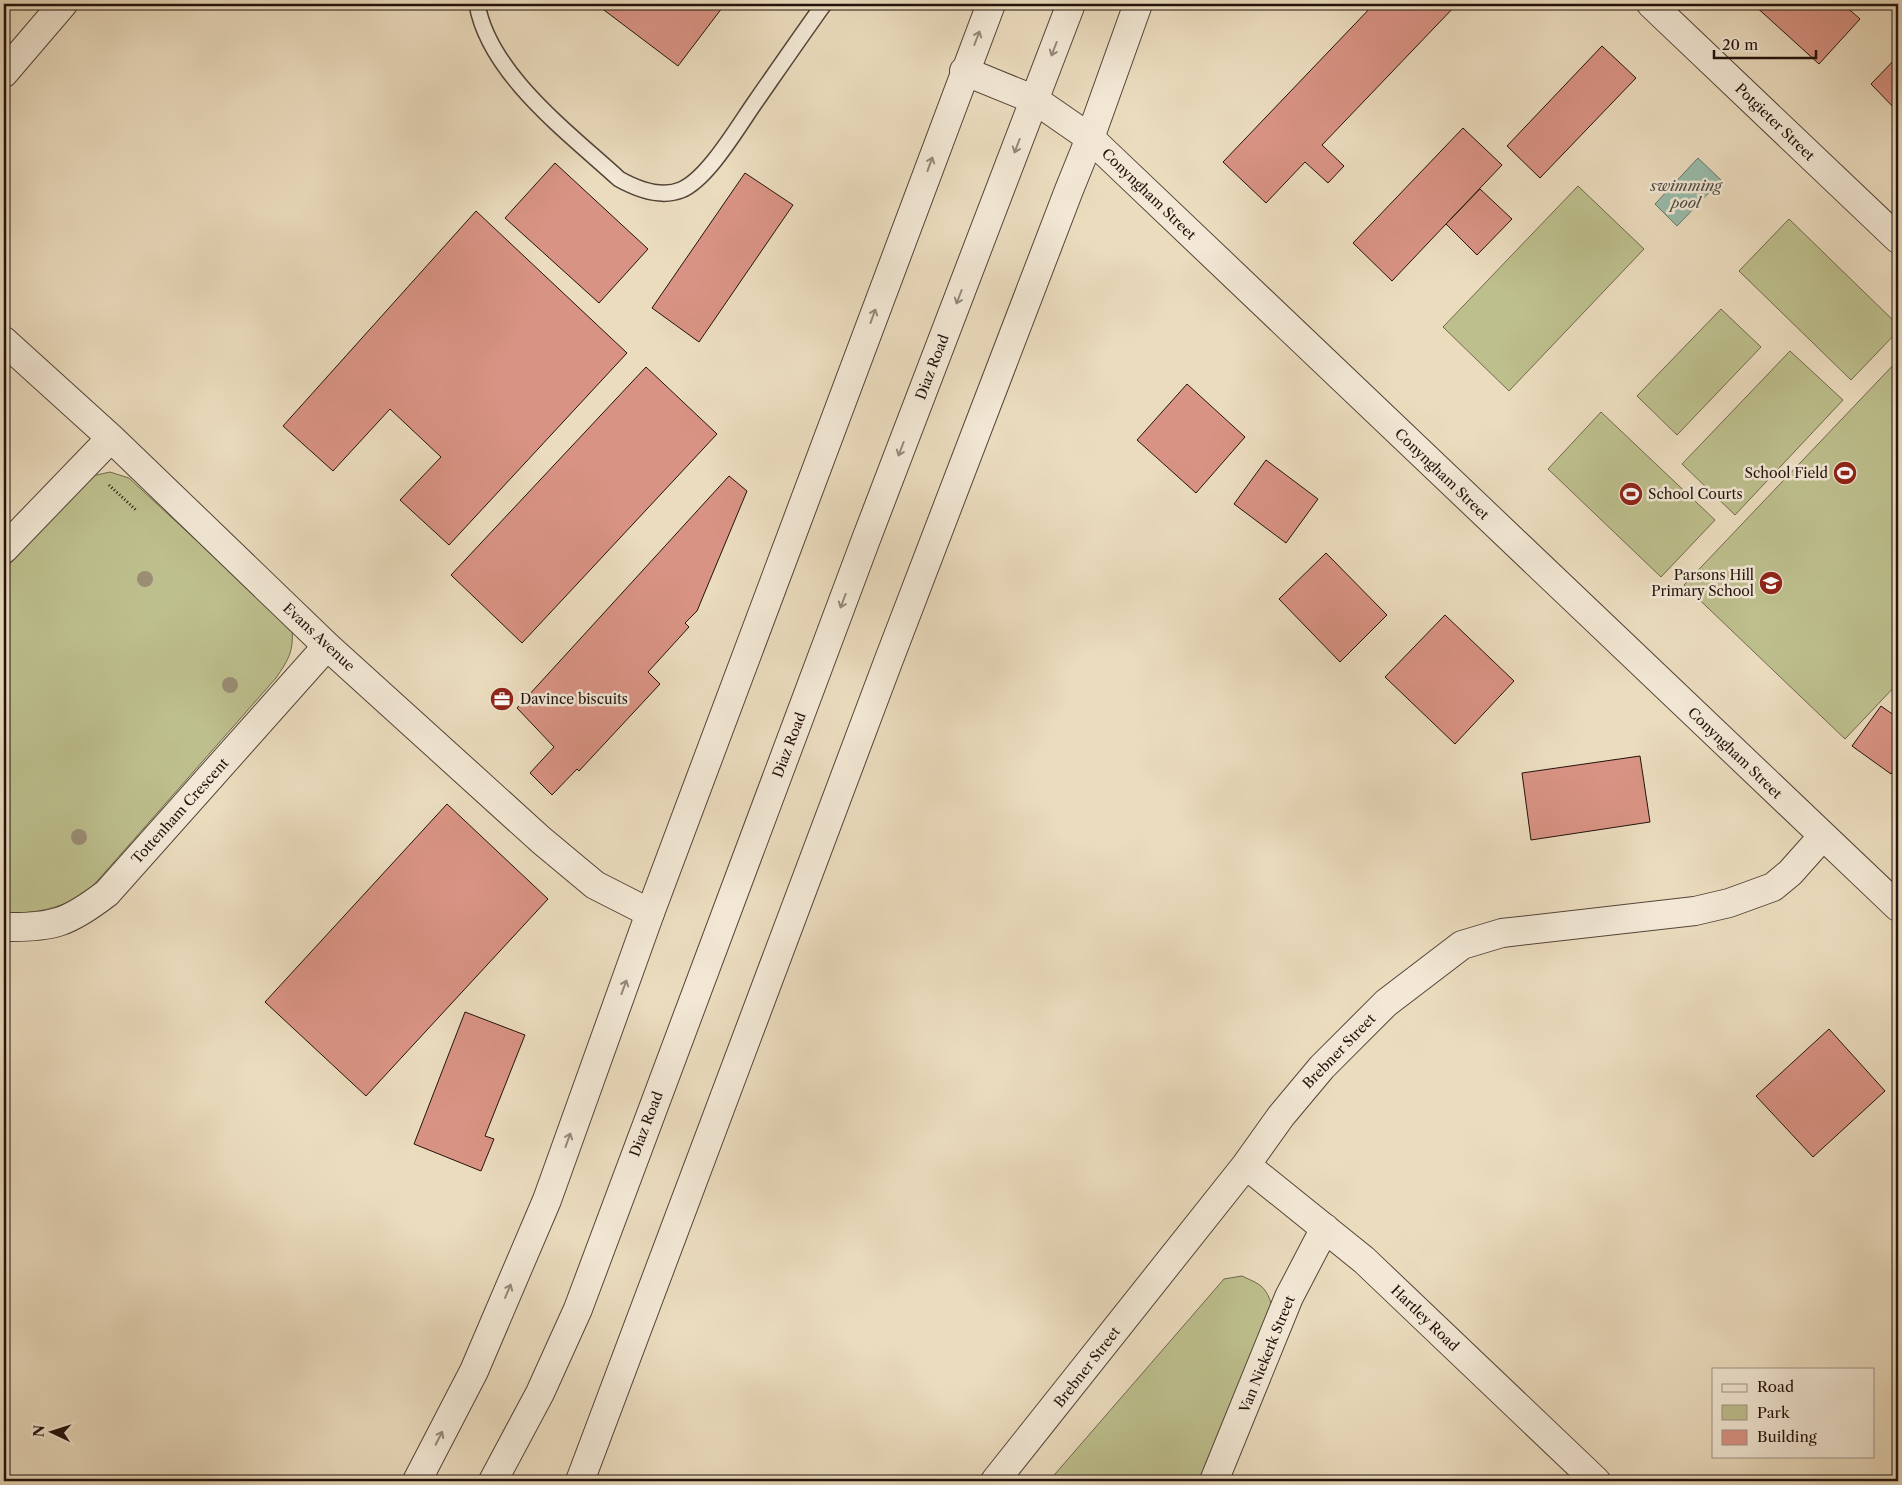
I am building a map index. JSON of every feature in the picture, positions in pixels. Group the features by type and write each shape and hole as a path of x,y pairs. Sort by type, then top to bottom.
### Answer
{"street":[{"path":"4,73 63,4"},
{"path":"416,1481 474,1371 547,1200 650,913 964,71 991,4"},
{"name":"Diaz Road","path":"493,1481 540,1393 578,1309 848,588 1072,4"},
{"path":"580,1481 895,644 1068,190 1090,138 1138,4"},
{"name":"Potgieter Street","path":"1651,4 1898,240"},
{"name":"Conyngham Street","path":"964,71 1035,100 1090,138 1822,837 1895,899"},
{"name":"Evans Avenue","path":"4,341 111,438 327,646 541,840 595,885 650,913"},
{"path":"4,549 111,438"},
{"name":"Tottenham Crescent","path":"4,928 35,928 61,922 82,912 107,893 327,646"},
{"name":"Brebner Street","path":"995,1481 1246,1165 1281,1116 1322,1067 1386,1003 1462,945 1502,934 1695,911 1729,903 1773,886 1790,873 1822,837"},
{"name":"Hartley Road","path":"1246,1165 1364,1260 1596,1481"},
{"name":"Van Niekerk Street","path":"1214,1481 1289,1297 1324,1228"}],"lane":[{"path":"476,4 489,42 521,89 619,180 638,189 656,192 679,191 694,183 724,147 824,4"}],"green space":[{"path":"1578,186 1644,249 1509,391 1443,327"},
{"path":"1789,219 1898,325 1898,331 1851,380 1739,271"},
{"path":"1721,309 1761,347 1677,435 1637,396"},
{"name":"School Courts","path":"1790,351 1843,400 1735,515 1682,464"},
{"name":"School Field","path":"1898,360 1898,683 1845,739 1684,585"},
{"name":"School Courts","path":"1601,412 1715,520 1661,577 1548,469"},
{"path":"110,472 129,478 292,629 291,650 287,661 276,678 84,896 45,910 15,913 4,912 4,570 92,476"},
{"path":"1242,1276 1261,1286 1271,1303 1201,1481 1049,1481 1224,1279"}],"water":[{"name":"swimming pool","path":"1698,158 1721,180 1677,226 1655,204"}],"building":[{"path":"596,4 725,4 678,66"},
{"path":"1374,4 1457,4 1322,145 1344,166 1328,183 1305,162 1266,203 1223,162"},
{"path":"1753,4 1843,4 1860,19 1819,64"},
{"path":"1602,46 1636,78 1540,178 1507,146"},
{"path":"1898,56 1898,112 1871,84"},
{"path":"1463,128 1502,165 1392,281 1353,243"},
{"path":"555,163 648,249 599,303 505,218"},
{"path":"745,173 793,205 699,342 652,308"},
{"path":"1480,189 1512,219 1477,255 1446,224"},
{"path":"476,211 627,353 449,545 400,500 441,457 390,409 333,471 283,426"},
{"path":"646,367 717,434 522,643 451,575"},
{"path":"1187,384 1245,437 1196,493 1137,440"},
{"path":"1266,460 1318,499 1286,543 1234,504"},
{"path":"729,476 747,491 697,611 685,623 689,627 648,672 660,684 579,771 577,769 552,795 530,773 554,747 517,708"},
{"path":"1326,553 1387,615 1340,662 1279,599"},
{"path":"1445,615 1514,681 1455,744 1385,677"},
{"path":"1881,706 1898,718 1898,763 1891,774 1852,746"},
{"path":"1640,756 1650,822 1531,840 1522,773"},
{"path":"447,804 548,899 366,1096 265,1002"},
{"path":"465,1012 525,1035 485,1136 494,1139 481,1171 414,1144"},
{"path":"1829,1029 1885,1091 1813,1157 1756,1096"}],"place":[{"name":"School Field","path":"1845,473"},
{"name":"School Courts","path":"1631,494"},
{"name":"Parsons Hill Primary School","path":"1771,583"},
{"name":"Davince biscuits","path":"502,699"}]}
